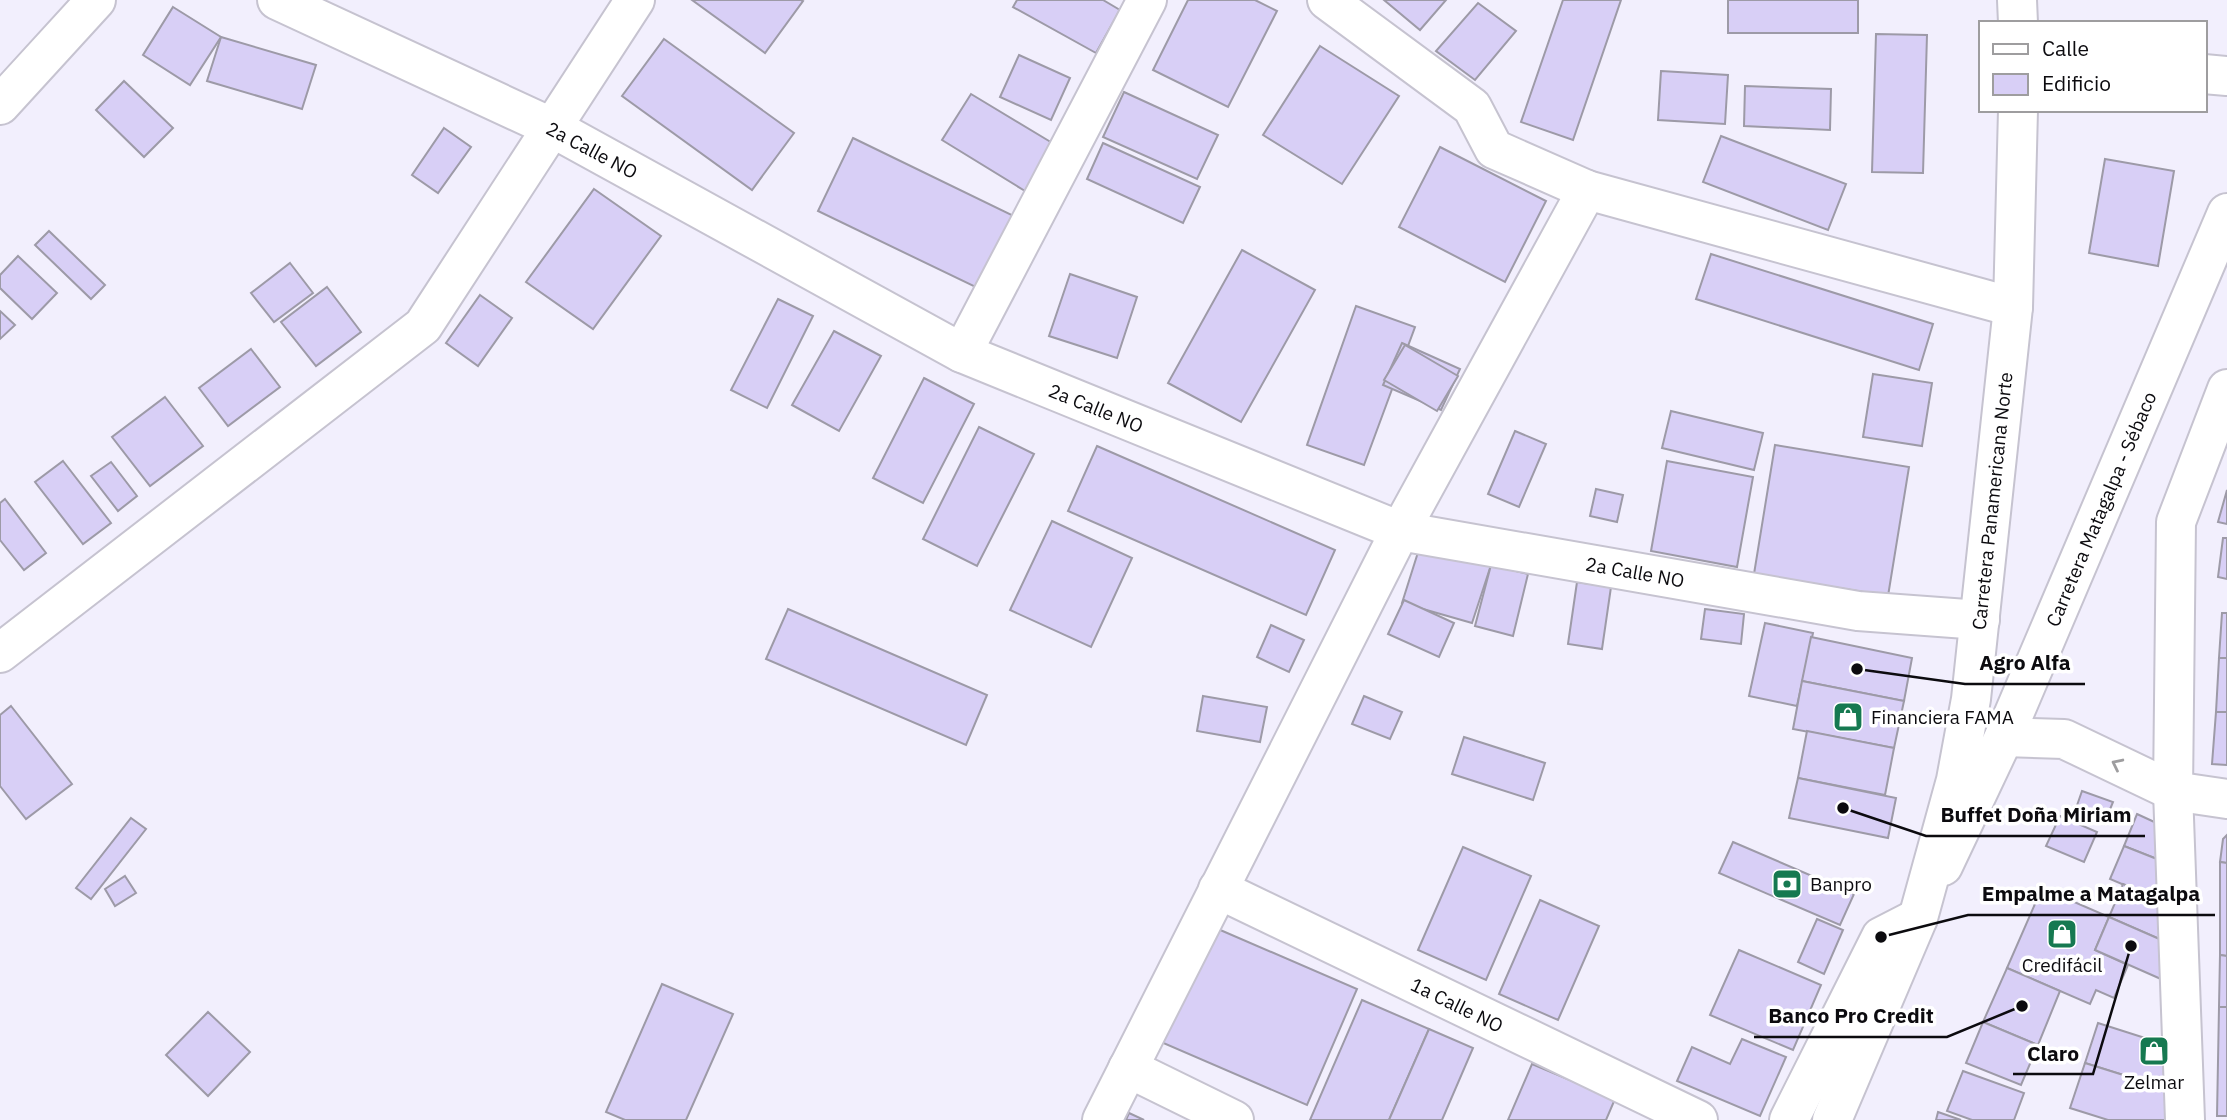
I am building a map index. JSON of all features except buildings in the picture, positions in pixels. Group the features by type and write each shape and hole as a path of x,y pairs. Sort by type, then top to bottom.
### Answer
{"main road":[{"path":"0,105 96,0"},
{"name":"2a Calle NO","path":"277,0 551,127 962,353 1400,531 1858,611 1980,620"},
{"path":"0,653 423,326 635,0"},
{"path":"962,353 1147,0"},
{"path":"1327,0 1472,107 1494,149 1587,190 2013,307"},
{"path":"2017,0 2018,21"},
{"path":"2206,74 2227,76"},
{"name":"Carretera Panamericana Norte","path":"1832,1120 1918,918 1956,780 1971,699 2013,307 2018,112"},
{"path":"1102,1120 1400,531 1587,190"},
{"name":"Carretera Matagalpa - Sébaco","path":"1918,918 2004,737 2216,265 2227,213"},
{"path":"2185,1120 2173,791 2176,522 2227,388"},
{"path":"2004,737 2064,738 2173,791 2227,799"},
{"name":"1a Calle NO","path":"1218,889 1698,1120"},
{"path":"1789,1120 1881,937 1918,918"},
{"path":"1128,1068 1234,1120"}],"place":[{"name":"Agro Alfa","path":"1857,669"},
{"name":"Financiera FAMA","path":"1848,717"},
{"name":"Buffet Doña Miriam","path":"1843,808"},
{"name":"Banpro","path":"1787,884"},
{"name":"Credifácil","path":"2062,934"},
{"name":"Empalme a Matagalpa","path":"1881,937"},
{"name":"Claro","path":"2131,946"},
{"name":"Banco Pro Credit","path":"2022,1006"},
{"name":"Zelmar","path":"2154,1051"}]}
